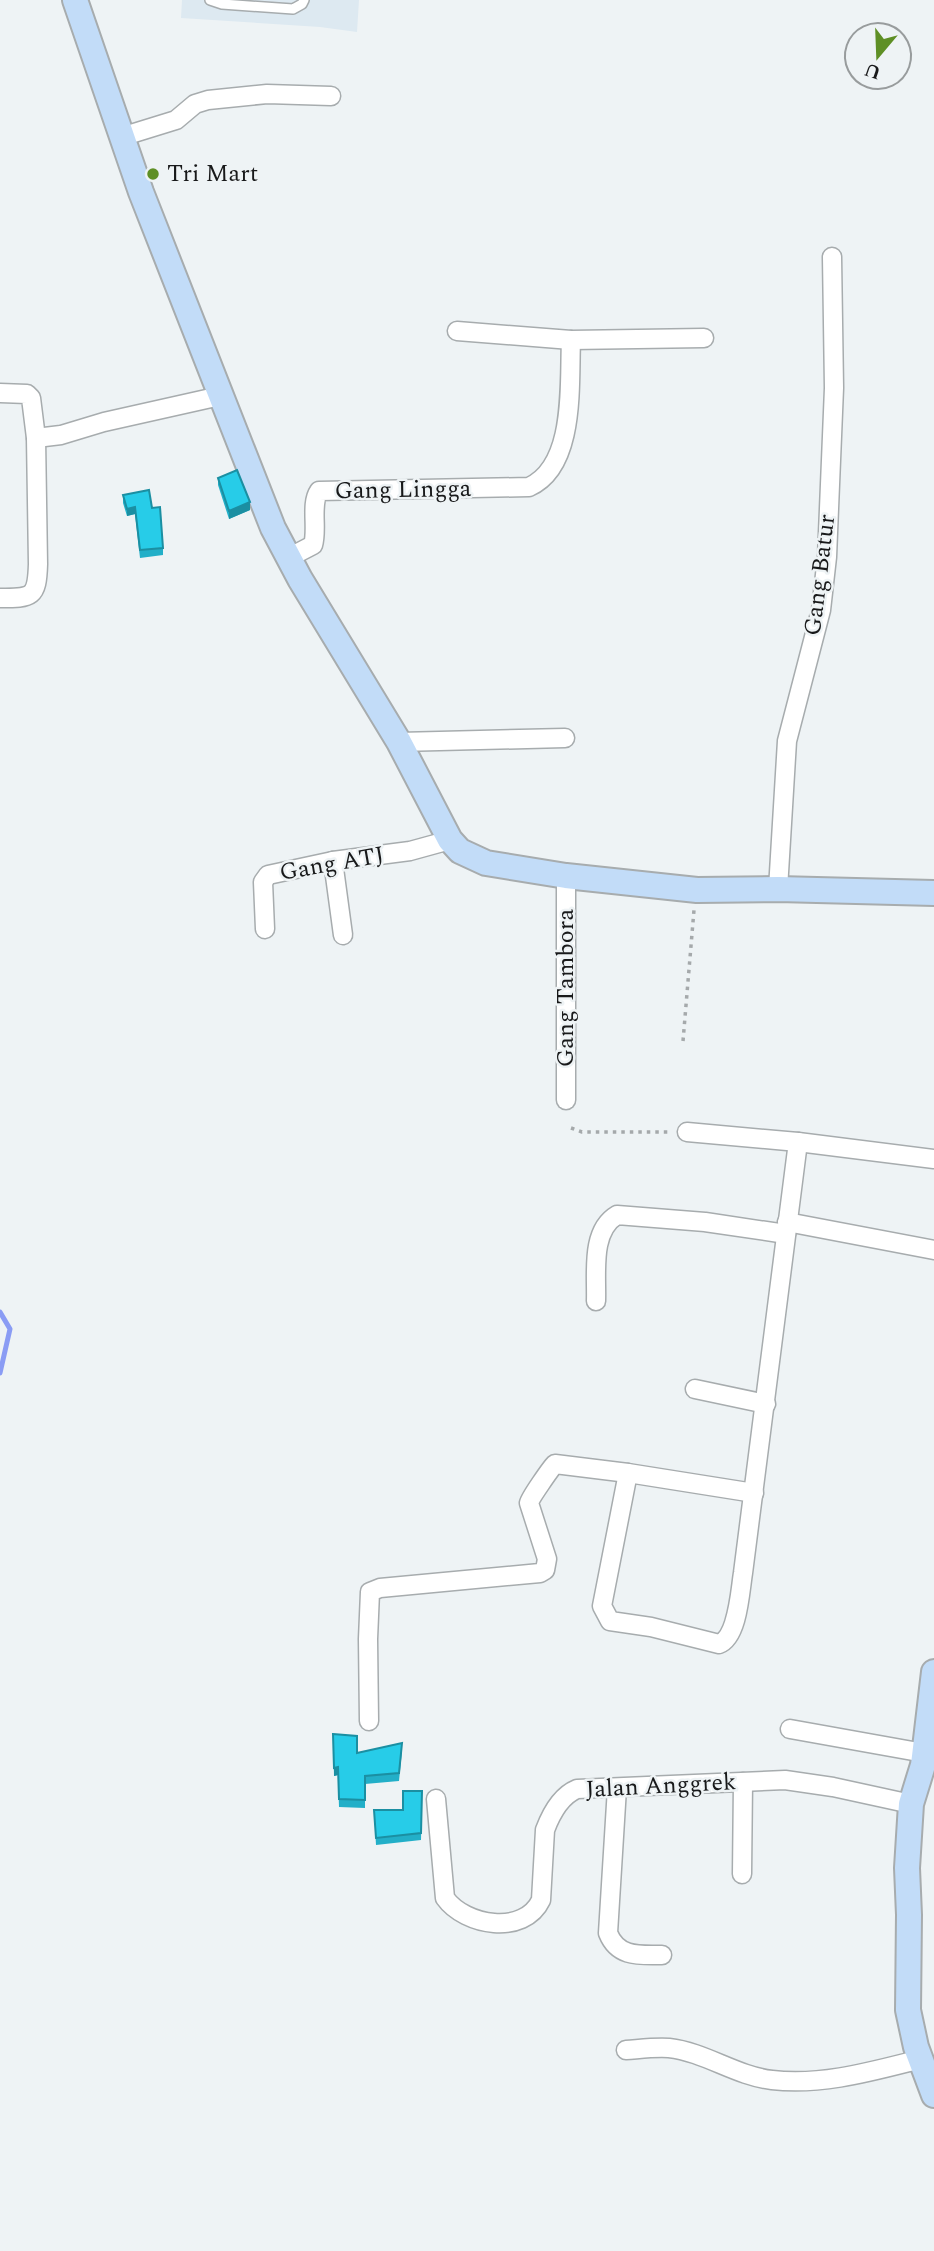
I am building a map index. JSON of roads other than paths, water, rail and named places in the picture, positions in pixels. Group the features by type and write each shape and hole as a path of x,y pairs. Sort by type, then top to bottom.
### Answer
{"street":[{"path":"75,0 121,137 273,528 288,558 407,742 450,840 460,851 486,863 566,876 696,890 934,893"},
{"path":"121,137 176,120 195,104 208,100 267,94 331,96"},
{"name":"Gang Batur","path":"778,889 787,741 821,610 827,557 834,388 832,257"},
{"path":"457,331 571,340 704,338"},
{"name":"Gang Lingga","path":"288,558 313,545 316,496 319,491 529,487 546,476 566,436 571,340"},
{"path":"0,393 30,396 36,438 37,583 33,594 27,598 0,598"},
{"path":"36,438 61,435 104,422 220,396"},
{"path":"407,742 565,738"},
{"name":"Gang ATJ","path":"265,929 265,878 333,861 410,851 450,840"},
{"path":"333,861 343,935"},
{"name":"Gang Tambora","path":"566,876 566,1100"},
{"path":"687,1132 798,1142 934,1159"},
{"path":"628,1473 602,1606 607,1618 610,1621 651,1627 719,1644 728,1639 733,1626 754,1493 798,1142"},
{"path":"596,1301 598,1248 606,1225 617,1215 787,1228 934,1250"},
{"path":"695,1389 766,1404"},
{"path":"369,1721 368,1639 371,1591 540,1573 546,1567 547,1559 529,1503 550,1468 559,1463 754,1493"},
{"path":"934,1672 927,1765 911,1804 907,1868 908,2010 934,2095"},
{"path":"790,1729 927,1765"},
{"name":"Jalan Anggrek","path":"436,1799 445,1898 459,1912 474,1919 497,1923 529,1915 539,1905 545,1830 549,1819 566,1795 577,1789 785,1780 911,1804"},
{"path":"742,1874 743,1782"},
{"path":"617,1788 608,1933 612,1942 632,1956 662,1955"},
{"path":"626,2050 669,2048 732,2070 771,2080 810,2081 852,2076 921,2059"}],"lane":[{"path":"211,0 222,4 293,9 304,0"}],"waterway":[{"path":"0,1312 10,1329 0,1373"}],"place":[{"name":"Tri Mart","path":"153,174"}]}
